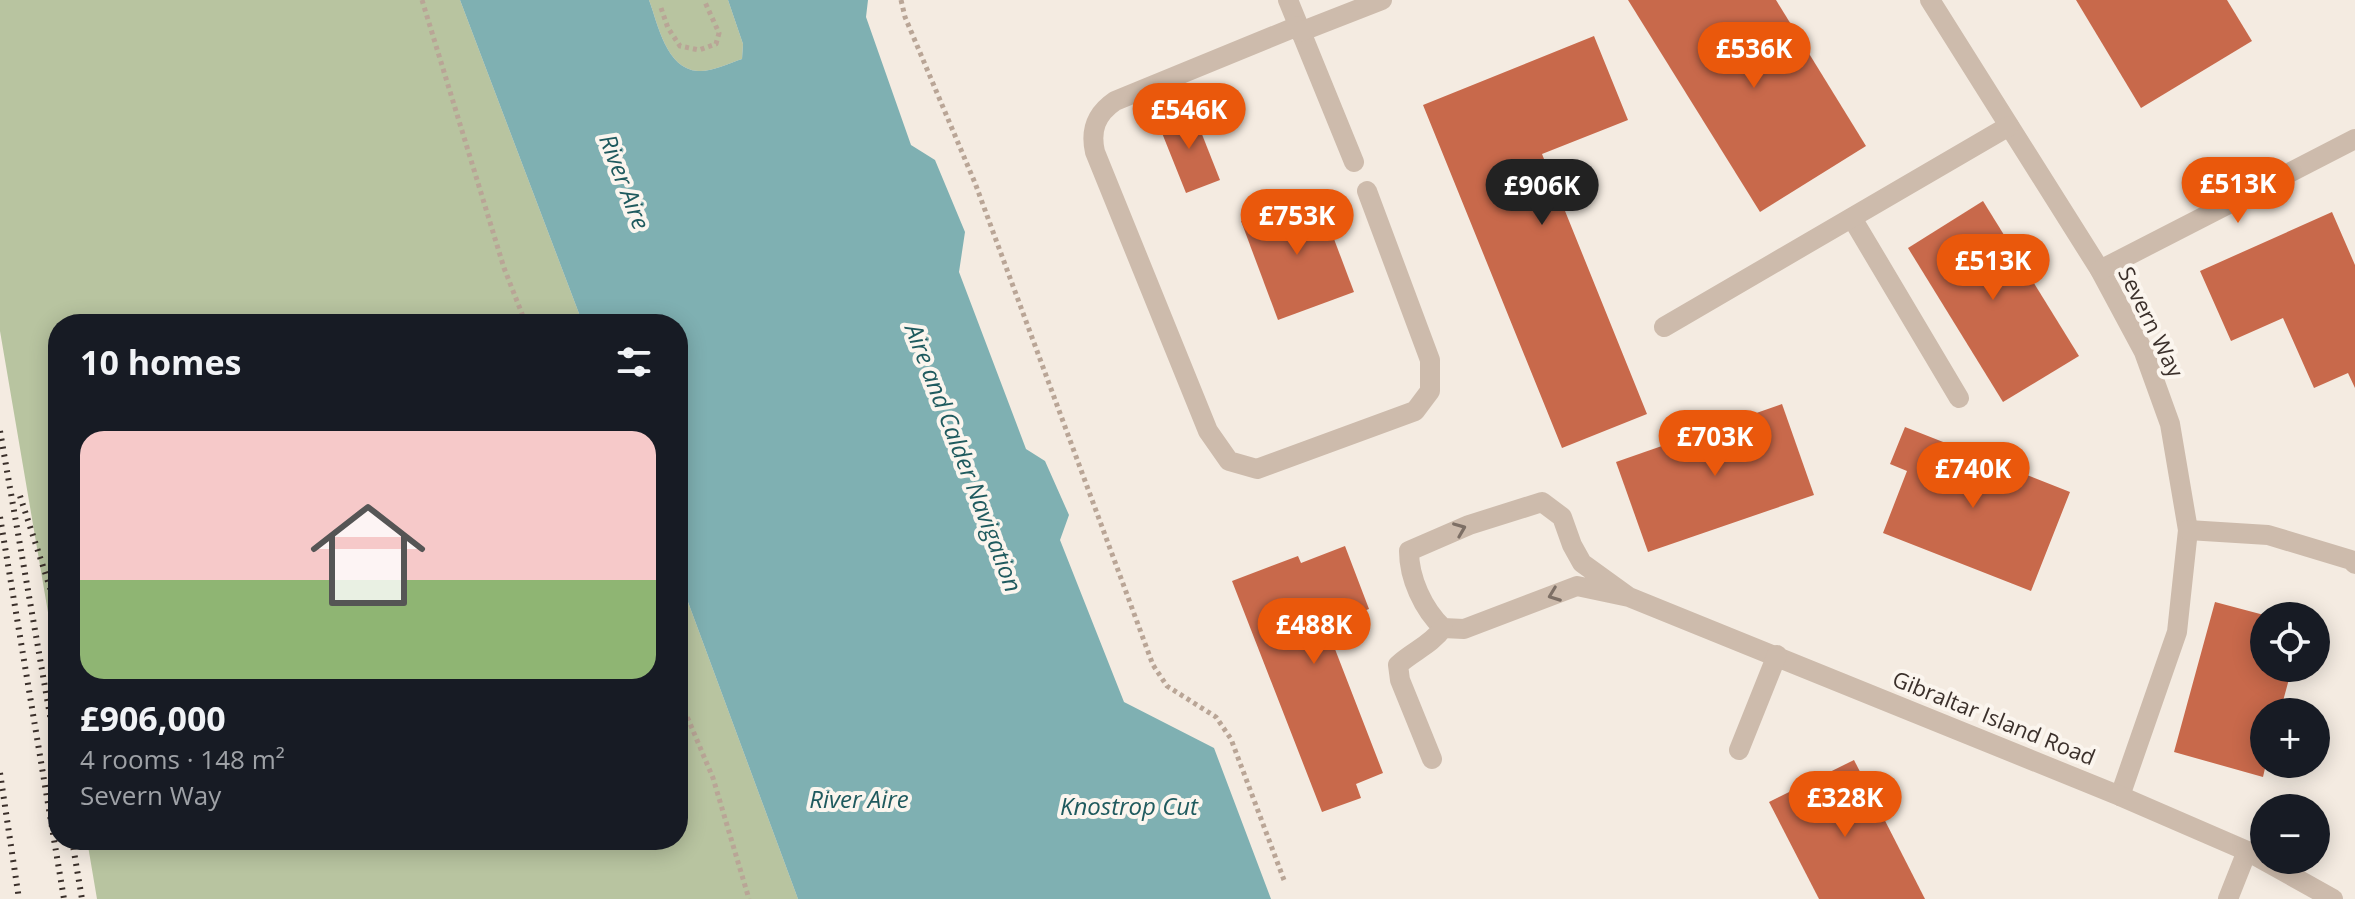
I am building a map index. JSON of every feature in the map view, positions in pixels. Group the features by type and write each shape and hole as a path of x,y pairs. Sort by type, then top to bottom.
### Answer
{"street":[{"path":"1288,0 1354,162"},
{"path":"1367,191 1430,360 1430,391 1415,411 1257,469 1229,461 1208,431 1095,152 1092,132 1100,114 1115,101 1382,0"},
{"name":"Severn Way","path":"1930,0 2100,270 2144,352 2170,424 2188,530 2177,632 2120,796"},
{"path":"1664,327 2009,126"},
{"path":"2100,270 2355,139"},
{"path":"1852,218 1959,398"},
{"path":"1542,502 1562,517 1582,563 1629,597 1577,586 1464,629 1443,628 1431,616 1409,568 1409,551 1469,525 1542,502"},
{"path":"2188,530 2268,535 2351,560 2355,564"},
{"name":"Gibraltar Island Road","path":"1629,597 2120,796 2247,851 2333,899"},
{"path":"1432,759 1400,680 1398,665 1435,640 1443,628"},
{"path":"1739,750 1777,655"},
{"path":"2228,899 2247,851"}],"path":[{"path":"422,0 504,268 522,314"},
{"path":"661,8 668,28 680,46 699,50 716,44 719,33 704,0"},
{"path":"901,0 905,17 975,183 1153,665 1167,686 1216,717 1231,739 1284,880"},
{"path":"688,719 713,778 749,899"}],"green space":[{"path":"0,0 460,0 579,314 48,314 48,612 0,331"},
{"path":"649,0 728,0 743,44 742,59 709,70 687,68 678,62 665,44"},
{"path":"688,602 798,899 97,899 89,850 688,850"}],"water":[{"path":"460,0 649,0 671,54 687,68 703,71 742,59 743,44 728,0 868,0 866,17 911,145 935,160 965,232 959,272 1026,449 1045,461 1069,515 1060,540 1124,702 1214,748 1271,899 798,899 688,602 688,314 579,314"}],"building":[{"path":"1628,0 1776,0 1866,146 1760,212"},
{"path":"2076,0 2227,0 2252,41 2141,108"},
{"path":"1594,36 1628,120 1542,154 1647,414 1562,448 1423,105"},
{"path":"1192,109 1220,180 1186,193 1158,123"},
{"path":"1317,194 1354,292 1278,320 1241,221"},
{"path":"1983,201 2079,356 2003,402 1908,248"},
{"path":"2332,212 2355,265 2355,388 2348,373 2314,388 2283,318 2231,341 2200,271"},
{"path":"1782,404 1814,495 1648,552 1616,462"},
{"path":"1905,427 2070,492 2031,591 1883,533 1907,471 1890,464"},
{"path":"1345,546 1369,609 1350,616 1357,634 1333,644 1383,773 1356,784 1361,798 1322,812 1232,581 1298,556 1301,563"},
{"path":"2215,602 2250,611 2250,682 2288,682 2284,698 2250,698 2250,773 2174,752"},
{"path":"1854,760 1925,899 1819,899 1769,802"}],"railway":[{"path":"0,431 48,704"},
{"path":"20,496 48,581"},
{"path":"0,517 48,804"},
{"path":"0,773 19,899"},
{"path":"56,850 64,899"},
{"path":"74,850 82,899"}],"water label":[{"name":"River Aire","path":"624,182"},
{"name":"Aire and Calder Navigation","path":"963,458"},
{"name":"River Aire","path":"859,800"},
{"name":"Knostrop Cut","path":"1129,807"}]}
